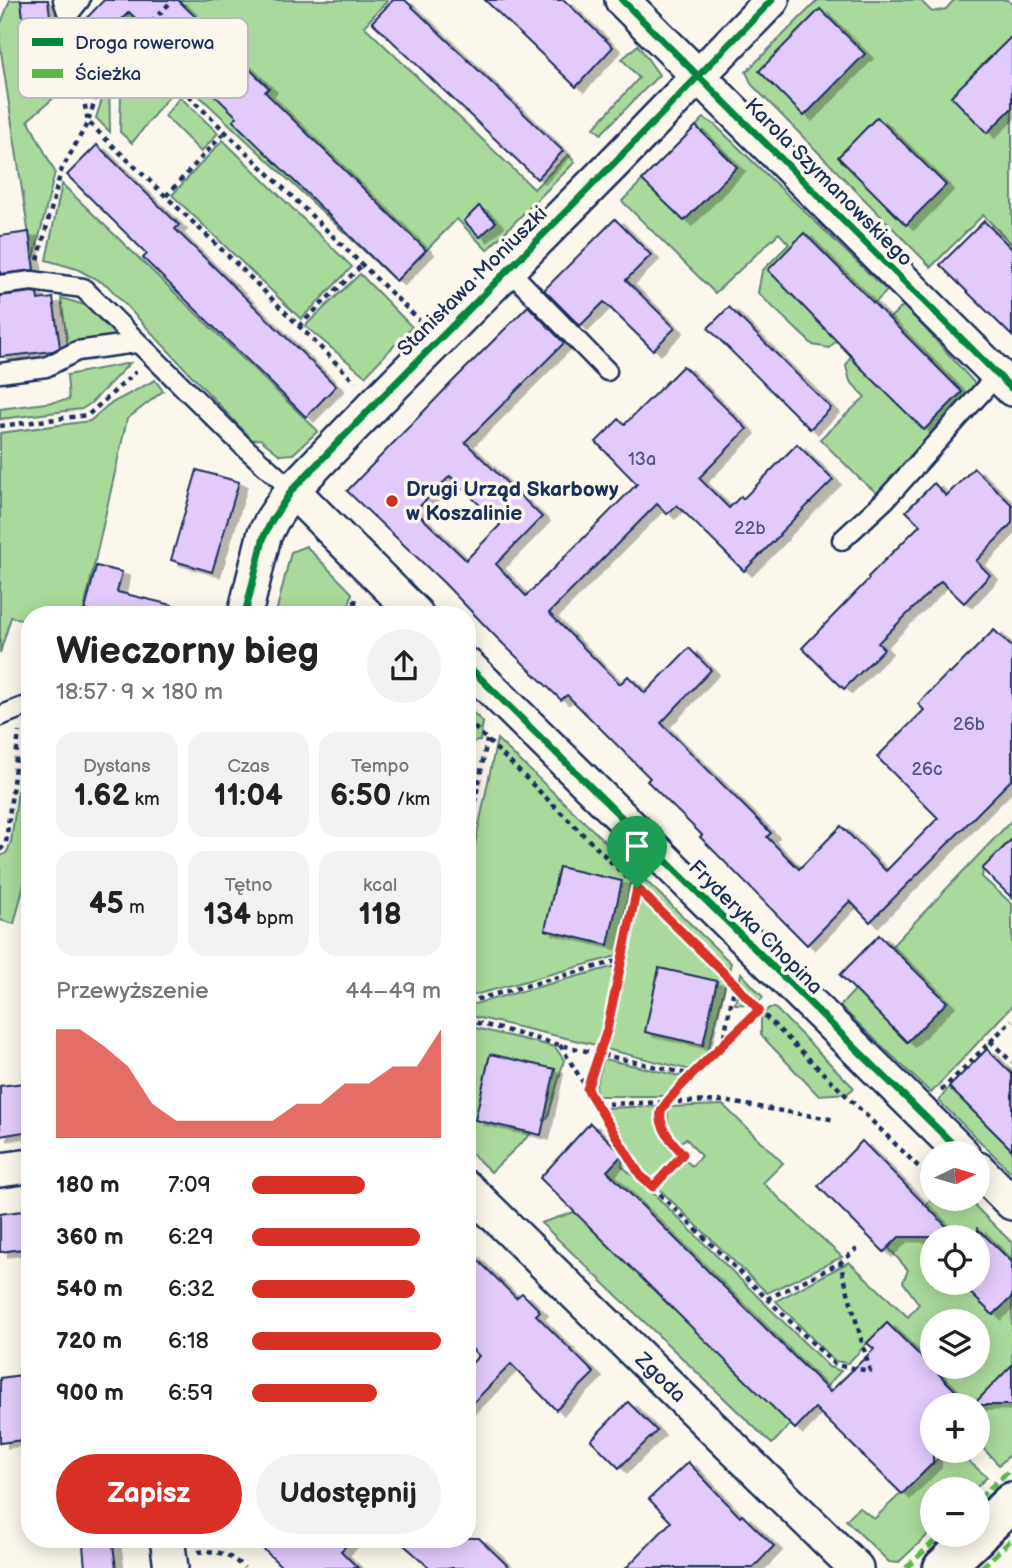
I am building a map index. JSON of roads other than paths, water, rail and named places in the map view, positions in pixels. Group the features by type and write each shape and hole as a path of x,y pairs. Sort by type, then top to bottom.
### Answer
{"main road":[{"path":"990,1523 1012,1502"},
{"path":"943,1568 965,1547"}],"street":[{"name":"Karola Szymanowskiego","path":"622,0 1005,381"},
{"name":"Stanisława Moniuszki","path":"247,606 264,536 272,520 308,472 772,0"},
{"path":"292,491 408,606"},
{"name":"Fryderyka Chopina","path":"476,674 949,1141"},
{"path":"0,1170 21,1167"},
{"path":"990,1182 1012,1203"},
{"name":"Zgoda","path":"476,1197 856,1568"}],"lane":[{"path":"65,7 80,0"},
{"path":"508,269 607,371"},
{"path":"0,285 32,281 83,288 136,343 292,491"},
{"path":"0,373 46,366 77,351 136,343"},
{"path":"842,540 1005,381"},
{"path":"0,716 21,710"}],"place":[{"name":"Drugi Urząd Skarbowy w Koszalinie","path":"392,501"}]}
